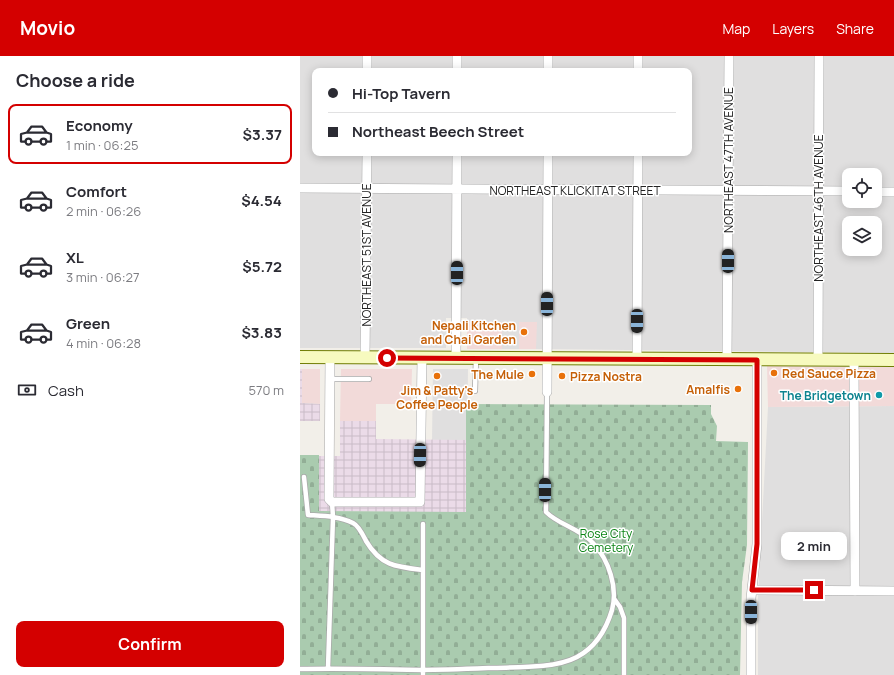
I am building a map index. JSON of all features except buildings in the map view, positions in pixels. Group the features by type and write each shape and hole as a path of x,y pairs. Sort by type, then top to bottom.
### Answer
{"main road":[{"path":"300,357 894,360"}],"street":[{"path":"367,56 367,68"},
{"path":"457,56 457,68"},
{"path":"548,56 548,68"},
{"path":"638,56 638,68"},
{"name":"NORTHEAST 47TH AVENUE","path":"727,359 729,56"},
{"name":"NORTHEAST 46TH AVENUE","path":"818,360 819,56"},
{"name":"NORTHEAST 51ST AVENUE","path":"365,358 367,156"},
{"path":"456,358 457,156"},
{"path":"547,392 548,156"},
{"path":"637,359 638,156"},
{"name":"NORTHEAST KLICKITAT STREET","path":"300,188 842,191"},
{"path":"882,192 894,192"},
{"path":"330,357 330,500 420,502 422,358"},
{"path":"750,675 752,590 757,544 757,360"},
{"path":"854,360 856,591"},
{"path":"752,590 894,591"}],"lane":[{"path":"475,391 476,358"},
{"path":"330,379 369,379"},
{"path":"300,669 328,668 423,672 532,667 555,664 577,657 591,647 603,634 609,622 615,600 613,578 605,560 594,543 567,524 553,518 546,512 547,392"},
{"path":"304,477 308,515 340,518 355,524 371,550 383,561 398,568 423,570"},
{"path":"328,668 333,517 330,500"},
{"path":"423,524 423,672"},
{"path":"615,600 620,607 624,618 624,675"}],"shaded area":[{"path":"300,56 894,56 894,353 536,349 536,322 519,322 519,349 502,349 502,322 467,322 467,318 446,318 446,348 300,348"},
{"path":"467,322 502,322 502,349 467,349"},
{"path":"519,322 537,322 536,349 519,349"},
{"path":"767,366 894,367 894,406 768,407"},
{"path":"300,369 302,369 302,403 320,404 320,421 300,421"},
{"path":"302,369 320,369 320,404 302,403"},
{"path":"341,369 412,369 411,404 376,404 376,421 340,421"},
{"path":"433,369 468,369 467,440 432,440"},
{"path":"894,406 894,675 758,675 758,598 768,407"},
{"path":"340,421 376,421 376,439 467,440 467,513 319,511 319,456 340,456"}],"green space":[{"name":"Rose City Cemetery","path":"466,404 711,405 711,414 717,426 716,441 748,442 747,545 742,582 740,675 300,675 300,455 319,455 319,511 466,512"}],"place":[{"name":"Nepali Kitchen and Chai Garden","path":"524,332"},
{"name":"Red Sauce Pizza","path":"774,373"},
{"name":"The Mule","path":"532,374"},
{"name":"Jim & Patty's Coffee People","path":"437,376"},
{"name":"Pizza Nostra","path":"562,376"},
{"name":"Amalfis","path":"738,389"},
{"name":"The Bridgetown","path":"879,395"}],"route":[{"path":"387,358 757,360 757,544 752,590 814,590"}]}
